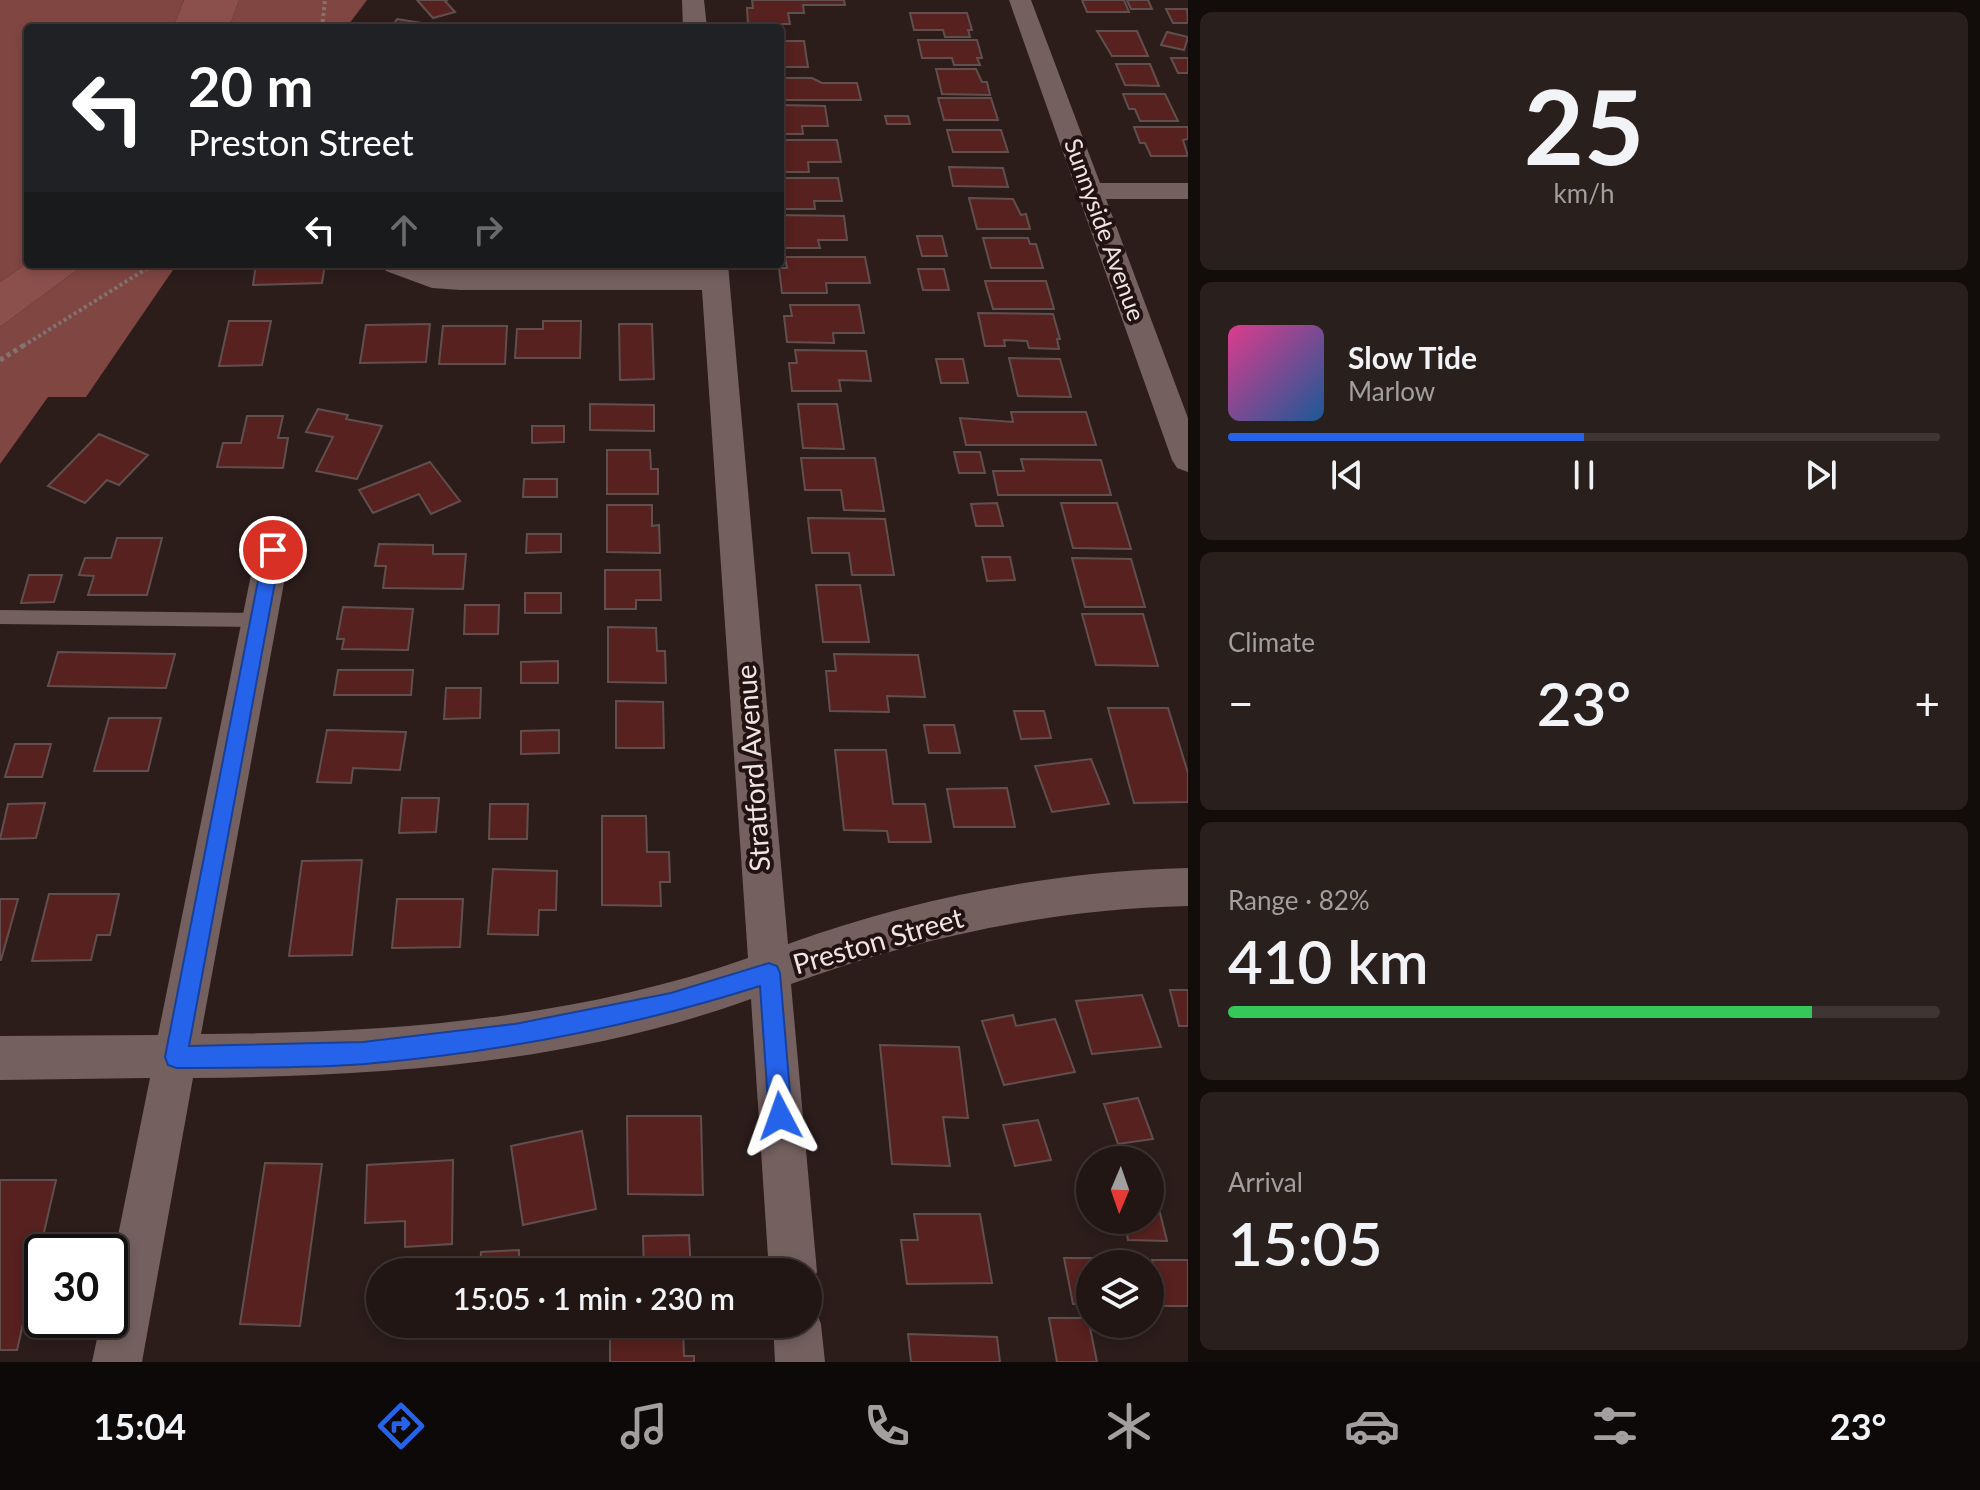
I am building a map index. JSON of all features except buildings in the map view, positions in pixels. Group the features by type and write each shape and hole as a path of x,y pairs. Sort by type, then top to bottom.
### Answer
{"street":[{"path":"693,0 695,24"},
{"name":"Sunnyside Avenue","path":"1020,0 1188,460"},
{"path":"1089,191 1188,191"},
{"path":"406,268 432,278 460,280 714,272"},
{"name":"Stratford Avenue","path":"714,272 792,1258"},
{"path":"117,1362 273,550"},
{"name":"Preston Street","path":"0,1058 363,1053 515,1035 671,1004 844,945 992,909 1152,887 1188,887"},
{"path":"798,1338 800,1362"}],"lane":[{"path":"0,617 260,620"}],"path":[{"path":"322,24 325,0"},
{"path":"0,360 148,268"}],"shaded area":[{"path":"0,0 184,0 175,24 24,24 24,266 0,282"},
{"path":"184,0 239,0 230,24 175,24"},
{"path":"239,0 367,0 349,24 230,24"},
{"path":"24,266 80,268 0,327 0,282"},
{"path":"80,268 174,268 86,397 48,397 0,464 0,327"}],"route":[{"path":"273,550 176,1057 363,1053 515,1035 671,1004 769,973 780,1116"}]}
